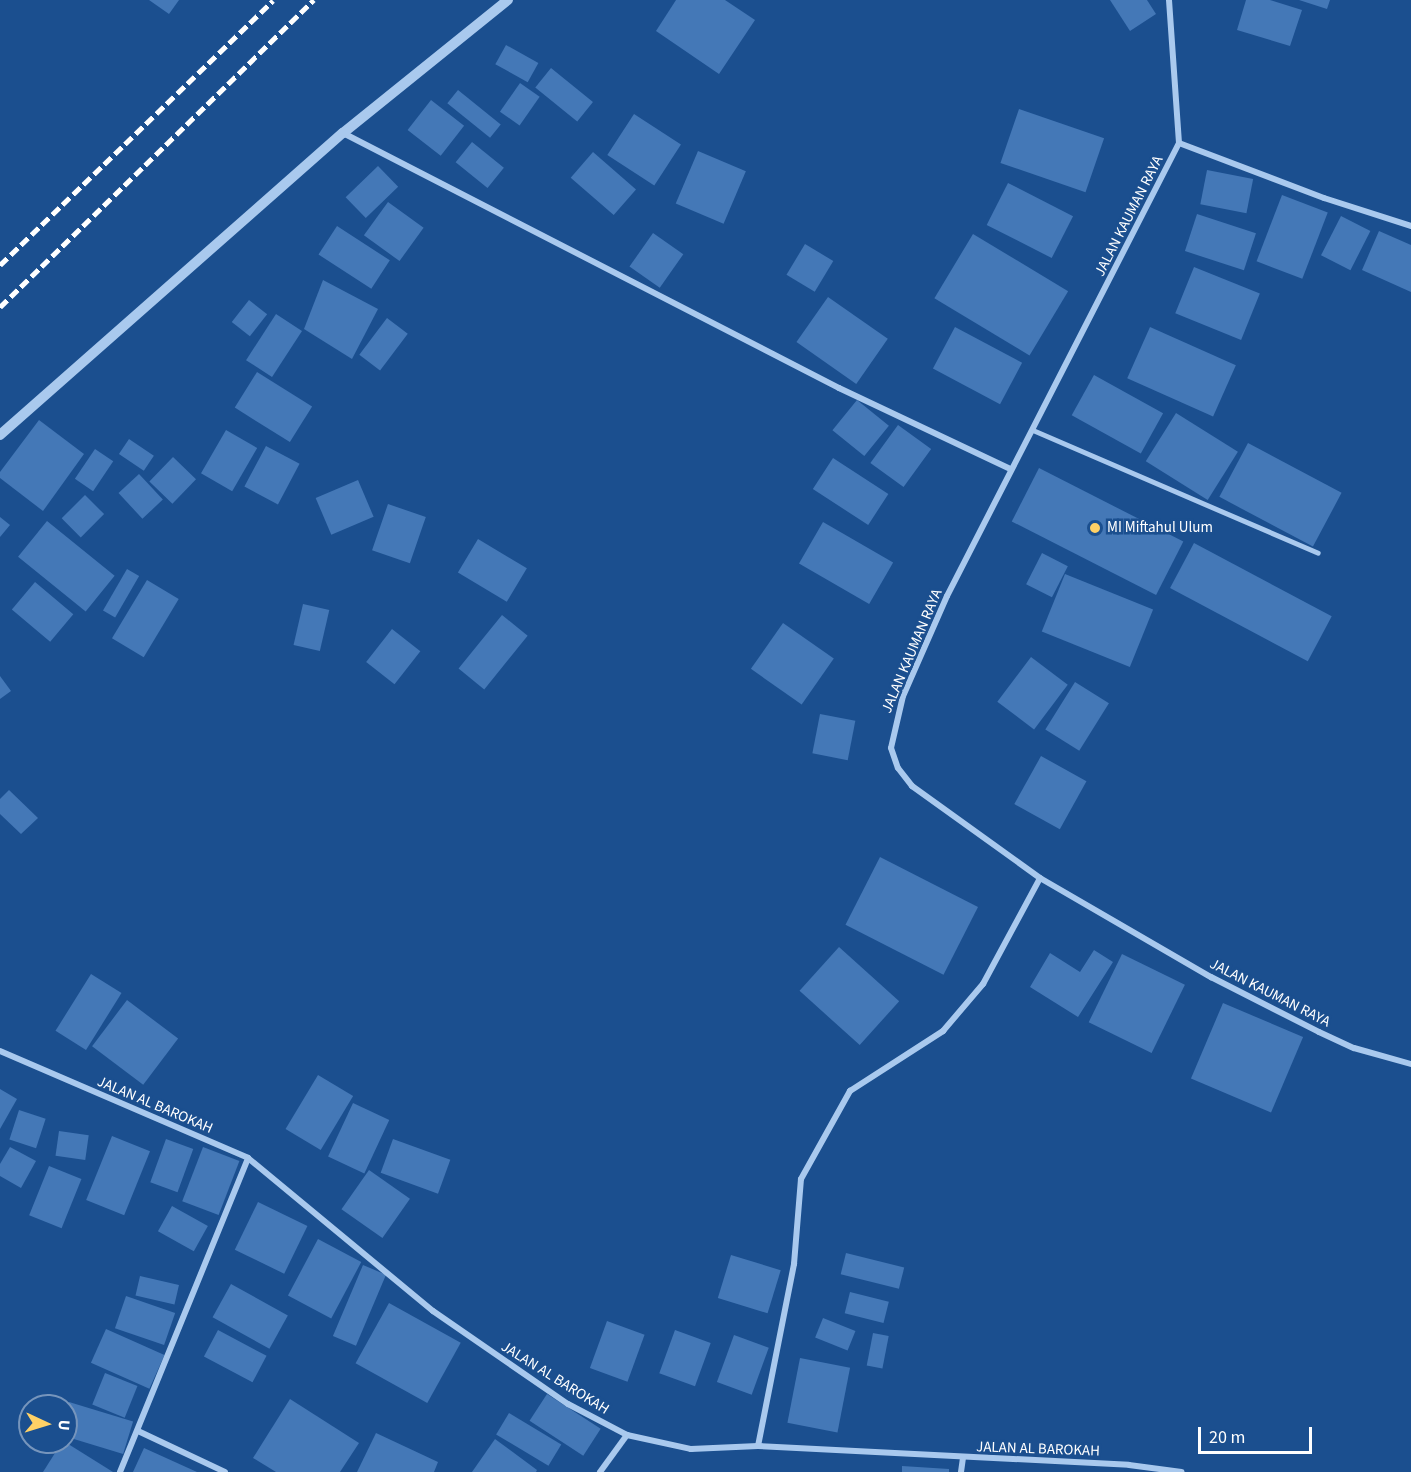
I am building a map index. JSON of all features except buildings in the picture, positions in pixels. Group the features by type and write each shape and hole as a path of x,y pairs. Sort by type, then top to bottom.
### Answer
{"street":[{"path":"0,435 343,133 508,0"},
{"name":"JALAN KAUMAN RAYA","path":"1169,0 1179,142 1033,429 1010,469 916,666 893,725 891,748 898,768 912,786 1040,878 1211,977 1319,1032 1354,1048 1411,1064"},
{"path":"343,133 839,388 1010,469"},
{"path":"1179,142 1324,198 1411,226"},
{"path":"758,1446 794,1264 801,1179 850,1091 943,1031 983,984 1040,878"},
{"name":"JALAN AL BAROKAH","path":"0,1051 248,1158 433,1311 568,1404 627,1436 691,1449 758,1446 1130,1465 1182,1472"},
{"path":"120,1472 248,1158"},
{"path":"138,1431 225,1472"},
{"path":"600,1472 627,1436"},
{"path":"961,1472 963,1458"}],"lane":[{"path":"1033,429 1318,553"}],"railway":[{"path":"0,265 273,0"},
{"path":"0,307 314,0"}],"place":[{"name":"MI Miftahul Ulum","path":"1095,528"}]}
